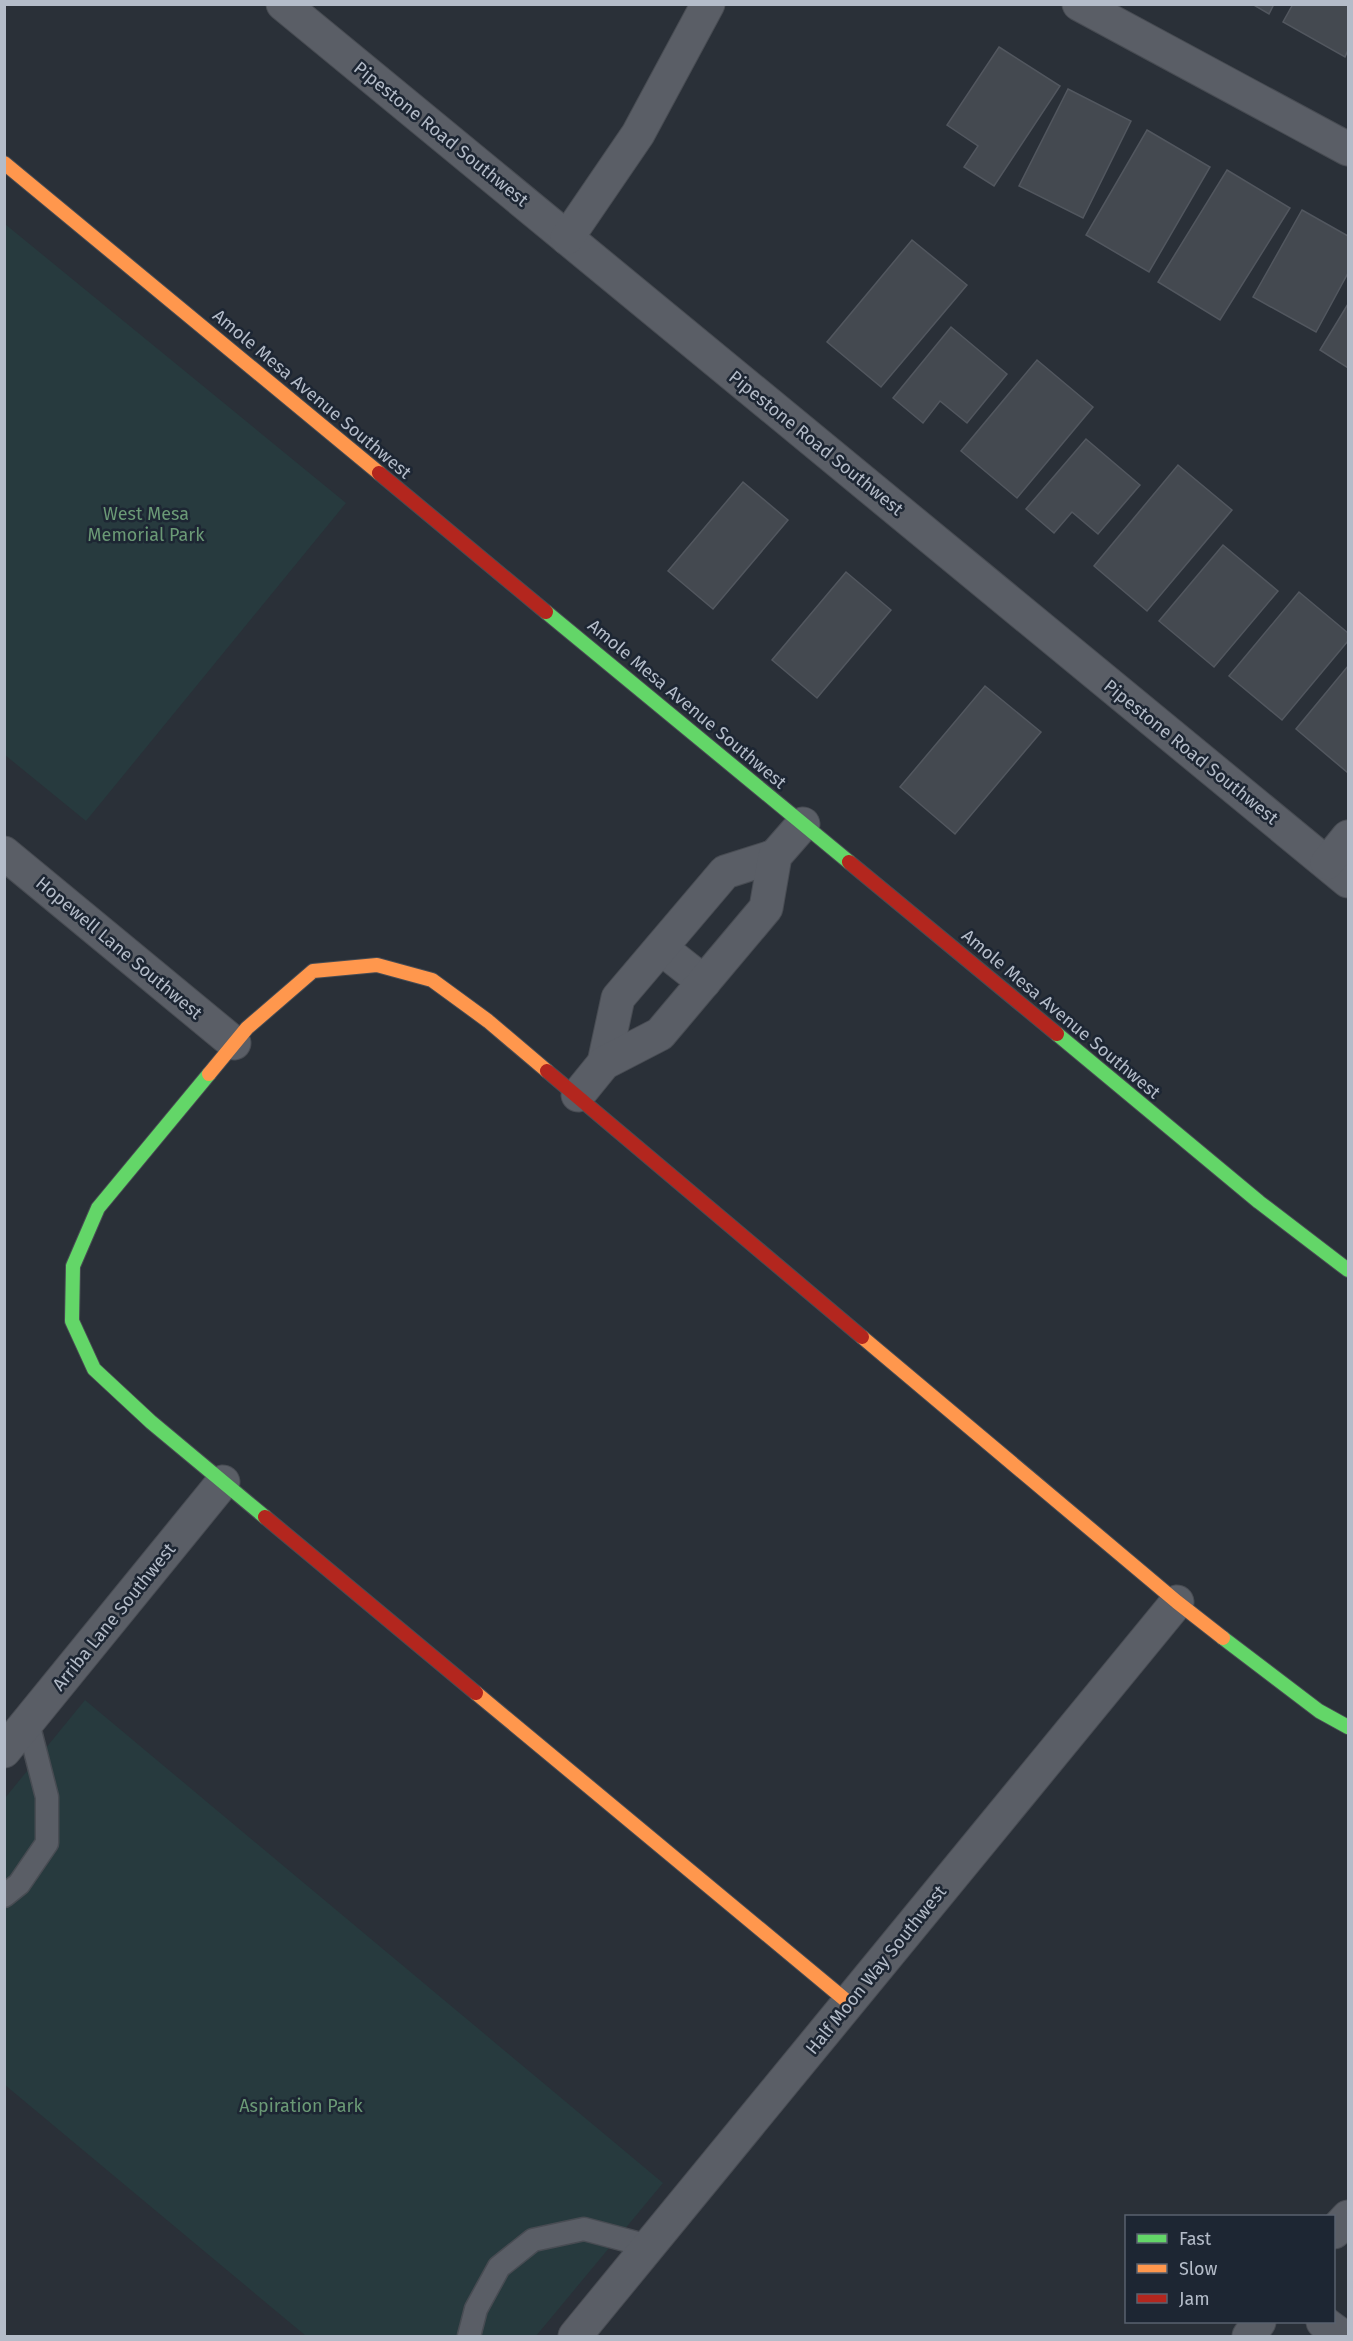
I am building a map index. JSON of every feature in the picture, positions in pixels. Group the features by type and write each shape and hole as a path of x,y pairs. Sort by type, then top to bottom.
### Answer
{"street":[{"name":"Pipestone Road Southwest","path":"283,4 1338,872"},
{"path":"567,238 638,134 708,4"},
{"path":"1079,4 1348,149"},
{"name":"Amole Mesa Avenue Southwest","path":"4,163 1259,1202 1348,1270"},
{"path":"604,1063 618,998 725,872 775,856 803,824"},
{"path":"1338,872 1348,837"},
{"name":"Hopewell Lane Southwest","path":"4,853 234,1043"},
{"path":"578,1095 604,1063 660,1034 766,908 775,856"},
{"path":"661,948 704,982"},
{"path":"849,2003 223,1482 94,1369 72,1321 72,1277 73,1266 98,1208 246,1028 313,971 377,965 432,980 488,1021 578,1095 1178,1602 1318,1711 1348,1727"},
{"name":"Arriba Lane Southwest","path":"4,1751 223,1482"},
{"name":"Half Moon Way Southwest","path":"588,2332 648,2246 1178,1602"},
{"path":"1335,2231 1348,2217"},
{"path":"1249,2337 1258,2323"},
{"path":"1324,2323 1342,2337"}],"lane":[{"path":"4,1896 19,1884 47,1843 47,1797 28,1723"},
{"path":"469,2337 476,2309 499,2267 533,2240 584,2229 648,2246"}],"green space":[{"name":"West Mesa Memorial Park","path":"5,224 346,503 86,821 5,755"},
{"name":"Aspiration Park","path":"85,1700 663,2183 536,2336 306,2336 5,2085 5,1798"}],"building":[{"path":"1252,4 1274,4 1269,14"},
{"path":"1293,4 1348,4 1348,50 1345,57 1283,22"},
{"path":"999,47 1060,86 994,186 964,167 978,146 947,125"},
{"path":"1068,89 1131,121 1083,218 1019,186"},
{"path":"1147,130 1210,167 1149,272 1086,235"},
{"path":"1227,170 1290,208 1220,320 1158,282"},
{"path":"1302,210 1348,236 1348,273 1316,332 1253,297"},
{"path":"912,240 967,285 881,387 827,342"},
{"path":"1348,304 1348,368 1320,350"},
{"path":"951,327 1007,374 967,423 940,401 923,423 893,398"},
{"path":"1037,360 1093,407 1017,498 961,451"},
{"path":"1086,439 1140,485 1098,534 1072,512 1054,533 1026,509"},
{"path":"1178,465 1232,510 1147,611 1094,566"},
{"path":"743,482 788,520 713,609 668,571"},
{"path":"1223,545 1278,591 1214,667 1159,621"},
{"path":"846,572 891,610 817,698 772,660"},
{"path":"1299,592 1348,633 1348,641 1282,720 1229,676"},
{"path":"1348,666 1348,773 1296,729"},
{"path":"985,686 1041,732 955,834 900,787"}],"traffic: fast":[{"path":"546,612 849,862"},
{"path":"1057,1034 1259,1202 1348,1270"},
{"path":"209,1074 98,1208 73,1266 72,1321 94,1369 151,1422 265,1517"},
{"path":"1223,1638 1319,1711 1348,1727"}],"traffic: slow":[{"path":"4,163 379,473"},
{"path":"209,1074 247,1028 313,971 377,965 432,980 488,1021 547,1071"},
{"path":"862,1337 1177,1602 1223,1638"},
{"path":"476,1693 849,2003"}],"traffic: jam":[{"path":"379,473 546,612"},
{"path":"849,862 1057,1034"},
{"path":"547,1071 862,1337"},
{"path":"265,1517 476,1693"}]}
